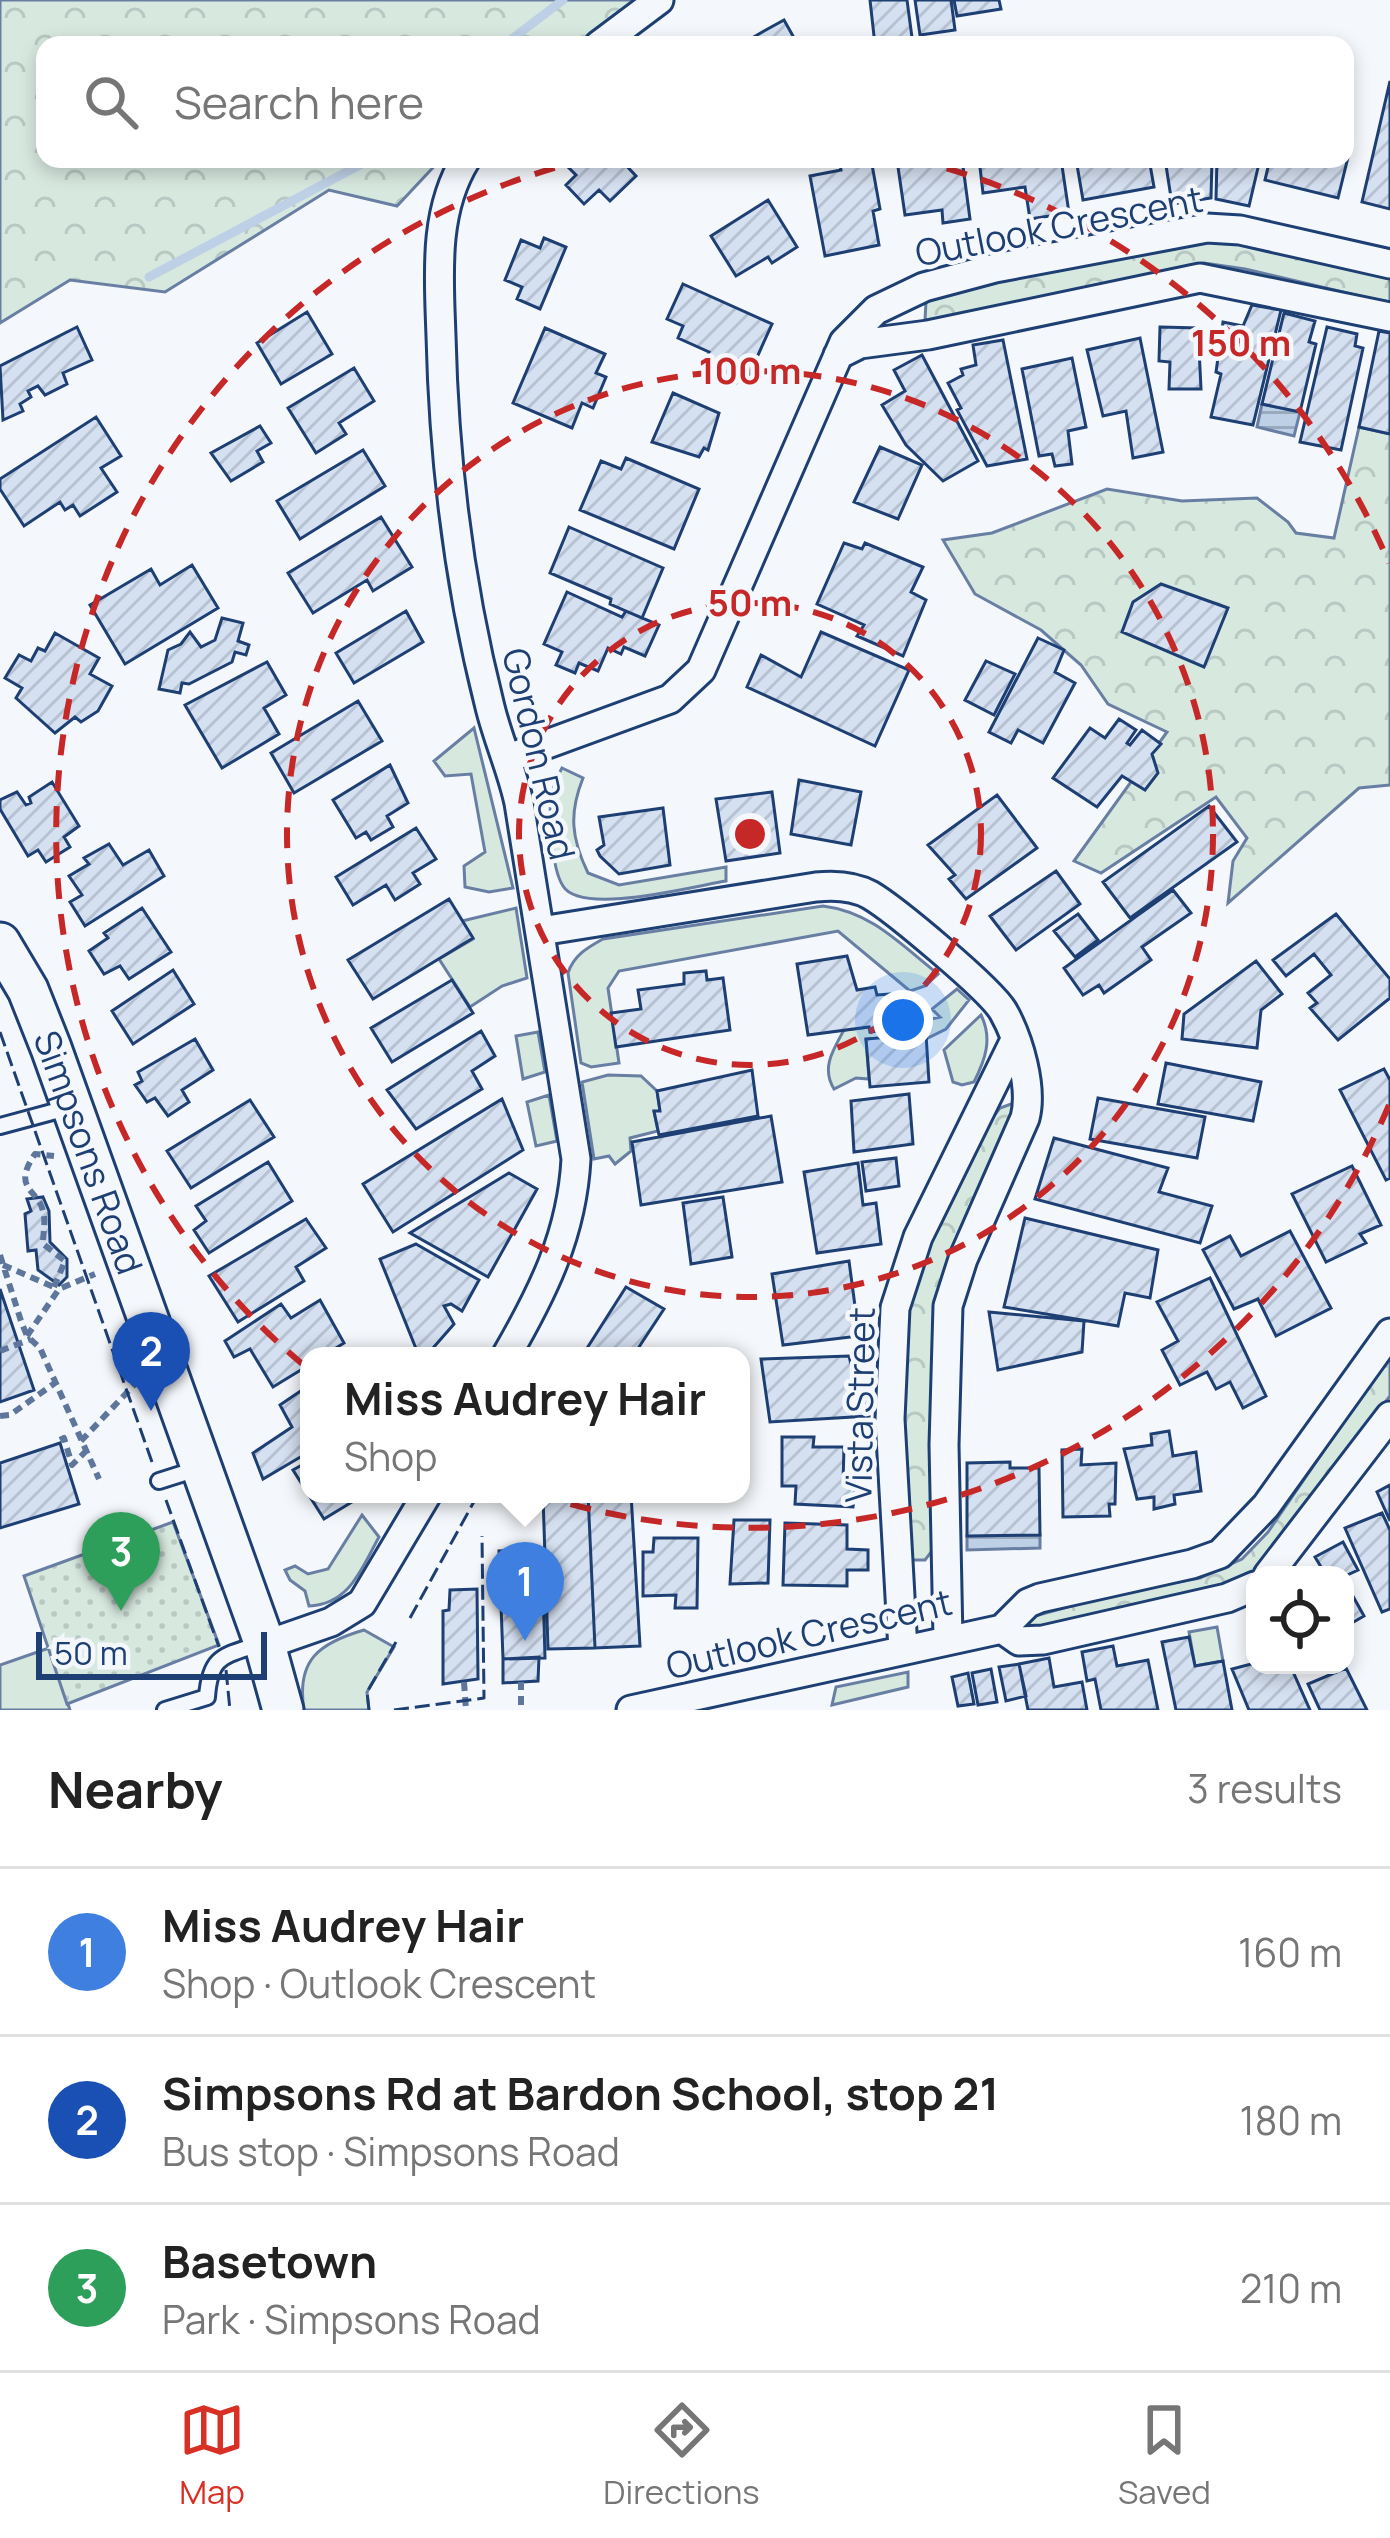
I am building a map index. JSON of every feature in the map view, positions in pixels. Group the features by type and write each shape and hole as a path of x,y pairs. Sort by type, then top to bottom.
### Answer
{"main road":[{"name":"Simpsons Road","path":"0,943 37,1009 265,1644 283,1710"}],"street":[{"path":"611,36 659,0"},
{"name":"Gordon Road","path":"461,168 442,223 440,324 446,459 460,566 486,693 509,758 574,1139 574,1183 555,1266 511,1347"},
{"name":"Outlook Crescent","path":"509,758 664,701 691,683 701,670 837,356 867,317 899,296 924,286 1190,230 1240,230 1390,264"},
{"path":"837,356 860,344 928,335 1200,278 1390,316"},
{"path":"541,932 816,886 847,887 877,900 985,990 1003,1012 1028,1092 1028,1108 963,1259 946,1315 948,1639"},
{"name":"Vista Street","path":"903,1650 890,1419 895,1308 918,1237 1014,1042"},
{"name":"Outlook Crescent","path":"632,1710 1002,1629 1028,1603 1040,1598 1192,1564 1220,1553 1266,1506 1390,1334"},
{"path":"1275,1566 1390,1416"},
{"path":"265,1644 331,1622 362,1604 422,1503"},
{"name":"Outlook Crescent","path":"1002,1629 1019,1641 1042,1640 1246,1590"}],"lane":[{"path":"0,1126 72,1106"},
{"path":"159,1481 202,1467"},
{"path":"165,1710 208,1696 214,1664 224,1656 265,1644"}],"path":[{"path":"0,1351 29,1338 57,1288 65,1261 43,1244 44,1215 26,1181 29,1160 35,1154 57,1157"},
{"path":"0,1255 29,1338 40,1348 99,1479"},
{"path":"3,1265 57,1288 95,1274"},
{"path":"0,1416 10,1415 55,1383"},
{"path":"81,1441 135,1384"},
{"path":"60,1440 64,1438 72,1465 86,1451"},
{"path":"464,1682 466,1710"},
{"path":"521,1682 521,1705"}],"green space":[{"path":"0,0 640,0 592,36 36,36 36,168 433,168 397,206 329,190 165,292 70,280 0,323"},
{"path":"1206,240 1249,245 1390,278 1390,303 1204,263 951,319 925,320 926,302 967,287"},
{"path":"1359,427 1390,434 1390,785 1359,788 1228,903 1233,861 1247,838 1216,797 1101,873 1074,861 1167,732 1108,704 1081,665 1041,630 975,594 943,540 992,533 1107,489 1182,501 1257,498 1296,533 1334,538"},
{"path":"474,728 513,888 489,892 465,887 464,866 485,852 471,774 445,776 434,761"},
{"path":"562,768 583,778 574,825 588,873 619,885 726,867 726,881 614,899 574,895 558,876 551,830 552,794"},
{"path":"823,906 871,923 938,974 910,991 838,931 619,971 608,988 619,1063 591,1067 581,1063 568,973 577,957 592,946 603,939"},
{"path":"516,908 527,978 502,986 470,1007 439,959 473,939 462,921"},
{"path":"957,989 969,1000 946,1029 926,1039 925,1034 866,1039 869,1079 856,1078 834,1089 829,1066 844,1030 869,1027 871,1032 940,1017 932,1009"},
{"path":"981,1015 987,1041 981,1066 974,1082 953,1082 944,1050"},
{"path":"538,1032 545,1072 523,1079 516,1036"},
{"path":"608,1075 641,1076 657,1091 660,1111 654,1112 658,1131 630,1138 631,1151 615,1164 609,1156 594,1159 582,1082"},
{"path":"549,1095 557,1141 536,1146 527,1102"},
{"path":"1014,1103 1013,1118 936,1328 932,1551 925,1560 912,1560 907,1555 902,1396 914,1279 931,1232 988,1123 1000,1108"},
{"path":"1390,1354 1390,1396 1259,1566 1246,1566 1246,1578 1017,1632 1024,1619 1118,1593 1200,1578 1242,1559 1268,1532"},
{"path":"362,1515 379,1537 360,1572 335,1599 309,1606 305,1591 285,1570 295,1566 308,1574 328,1569"},
{"path":"173,1522 219,1645 67,1704 24,1576"},
{"path":"1217,1627 1223,1661 1195,1666 1189,1632"},
{"path":"364,1630 394,1647 367,1692 369,1710 304,1710 304,1678 314,1656 335,1641"},
{"path":"49,1648 70,1710 0,1710 0,1665"},
{"path":"908,1672 908,1687 832,1705 836,1687"}],"water":[{"path":"1262,404 1300,412 1294,436 1257,427"},
{"path":"1040,1535 1040,1548 967,1550 967,1536"}],"building":[{"path":"870,0 907,0 912,36 874,36"},
{"path":"915,0 951,0 955,30 920,35"},
{"path":"954,0 999,0 1001,9 957,16"},
{"path":"784,20 793,36 755,36"},
{"path":"1390,81 1390,209 1362,202"},
{"path":"569,168 628,168 636,176 610,201 599,190 584,204 566,185 576,175"},
{"path":"873,168 880,209 873,211 879,245 825,256 810,176"},
{"path":"898,168 963,168 970,219 943,223 942,210 905,215"},
{"path":"980,168 1062,168 1069,213 1030,219 1025,187 983,193"},
{"path":"1078,168 1151,168 1154,187 1083,200"},
{"path":"1166,168 1212,168 1211,198 1172,204"},
{"path":"1217,168 1258,168 1249,206 1216,199"},
{"path":"1268,168 1345,168 1338,198 1265,180"},
{"path":"768,200 797,247 772,263 768,257 736,276 711,236"},
{"path":"544,238 566,247 540,309 517,299 522,287 505,280 521,240 540,248"},
{"path":"683,284 772,324 749,375 741,372 736,383 702,368 709,352 678,338 683,326 667,319"},
{"path":"1252,305 1281,310 1253,425 1211,417 1221,374 1216,372 1223,322 1243,326"},
{"path":"307,312 332,354 281,384 257,343"},
{"path":"1284,313 1315,321 1309,342 1316,344 1300,412 1262,404"},
{"path":"77,327 92,360 63,373 67,384 45,395 38,386 28,391 31,397 20,404 23,411 3,420 0,366"},
{"path":"1160,327 1198,328 1201,389 1169,389 1170,362 1159,361"},
{"path":"1327,327 1357,334 1355,346 1363,348 1341,450 1300,442"},
{"path":"545,328 605,354 596,373 606,377 593,408 582,403 572,428 513,403"},
{"path":"1379,331 1390,333 1390,434 1359,427"},
{"path":"1140,338 1163,452 1133,458 1126,411 1103,416 1087,350"},
{"path":"1003,340 1027,459 987,466 948,383 963,375 961,369 976,365 973,345"},
{"path":"922,355 978,461 943,481 906,445 882,405 905,391 894,370"},
{"path":"1072,358 1086,427 1068,431 1072,464 1055,466 1052,454 1039,456 1022,369"},
{"path":"354,368 374,401 339,423 346,434 316,453 288,408"},
{"path":"673,393 719,413 708,450 704,448 699,457 652,442"},
{"path":"96,417 121,456 101,468 117,492 80,516 73,505 65,510 60,502 24,526 0,489 0,479"},
{"path":"260,426 271,443 257,451 263,462 231,481 211,453"},
{"path":"880,447 922,465 898,519 854,502"},
{"path":"363,450 385,486 300,539 277,501"},
{"path":"626,458 699,489 674,549 580,510 601,461 621,469"},
{"path":"381,517 412,567 373,591 367,580 313,613 288,573"},
{"path":"569,527 663,568 642,618 550,573"},
{"path":"844,543 862,549 865,543 923,567 911,592 926,600 903,656 857,636 864,625 817,604"},
{"path":"192,565 218,608 125,664 90,605 151,569 160,585"},
{"path":"1161,584 1228,608 1204,667 1122,632 1133,602"},
{"path":"567,592 622,617 626,611 659,625 645,656 624,647 621,654 608,648 598,671 579,663 575,673 556,665 562,652 544,644"},
{"path":"406,611 423,642 354,683 336,653"},
{"path":"222,618 243,623 238,641 249,645 246,655 235,652 232,662 189,684 182,683 180,693 159,689 168,650 190,632 201,647 215,640"},
{"path":"821,632 909,670 875,746 747,687 761,655 801,677"},
{"path":"55,633 99,658 90,674 112,686 98,711 81,722 75,717 55,733 16,698 22,688 5,678 19,655 31,661 38,648 45,651"},
{"path":"1038,638 1064,650 1055,672 1075,683 1043,743 1018,730 1011,743 989,732"},
{"path":"986,661 1015,674 994,715 965,700"},
{"path":"267,662 286,695 264,708 279,734 222,768 185,705"},
{"path":"358,701 382,741 294,793 271,753"},
{"path":"1119,719 1136,730 1130,745 1142,730 1161,744 1152,754 1158,773 1145,790 1122,776 1097,807 1053,778 1090,728 1105,738"},
{"path":"390,765 408,803 387,816 393,827 371,840 366,832 356,838 333,800"},
{"path":"799,780 861,792 851,845 791,834"},
{"path":"52,782 79,826 64,837 70,847 46,862 38,850 28,856 0,809 0,800 17,792 26,805 31,803 29,797"},
{"path":"772,792 780,853 726,861 716,799"},
{"path":"997,795 1037,848 966,899 949,879 955,875 928,845"},
{"path":"1209,806 1237,842 1130,918 1103,882"},
{"path":"663,808 670,865 619,874 597,850 604,845 599,817"},
{"path":"416,828 436,859 413,873 420,884 395,900 386,885 353,905 336,877"},
{"path":"109,844 123,865 149,850 164,876 85,926 70,902 82,895 69,876 89,864 84,858"},
{"path":"1056,871 1080,904 1016,950 990,916"},
{"path":"1173,890 1191,913 1142,947 1151,960 1104,993 1099,985 1083,995 1064,968"},
{"path":"449,899 473,938 373,999 348,960"},
{"path":"142,908 171,952 129,979 120,966 104,974 89,951 108,938 104,933"},
{"path":"1078,914 1098,940 1075,957 1054,931"},
{"path":"1336,914 1390,979 1390,998 1338,1040 1310,1008 1317,1003 1308,993 1331,975 1314,954 1286,976 1273,960"},
{"path":"847,956 857,990 875,987 877,995 902,993 908,1027 808,1035 797,964"},
{"path":"1256,961 1282,994 1261,1010 1257,1048 1182,1039 1184,1014"},
{"path":"173,970 194,1004 133,1044 112,1011"},
{"path":"706,971 707,980 723,978 730,1030 616,1047 611,1013 641,1009 638,990 684,984 684,973"},
{"path":"452,980 473,1013 392,1062 371,1028"},
{"path":"481,1031 495,1056 472,1071 482,1089 416,1129 387,1090"},
{"path":"926,1034 929,1082 870,1087 866,1039"},
{"path":"195,1039 213,1070 182,1090 189,1102 168,1116 155,1098 147,1102 135,1085 142,1081 138,1072"},
{"path":"1166,1063 1261,1082 1253,1121 1158,1104"},
{"path":"1384,1069 1390,1080 1390,1178 1386,1180 1340,1090"},
{"path":"752,1070 758,1116 659,1135 654,1111 660,1111 657,1091"},
{"path":"909,1094 913,1144 854,1152 851,1101"},
{"path":"1098,1098 1205,1117 1197,1158 1090,1139"},
{"path":"502,1099 523,1150 393,1232 363,1184"},
{"path":"250,1100 274,1137 191,1188 167,1151"},
{"path":"771,1116 782,1182 641,1205 632,1142"},
{"path":"1054,1138 1168,1168 1159,1192 1212,1206 1200,1243 1035,1199"},
{"path":"896,1158 899,1186 866,1191 862,1162"},
{"path":"268,1162 292,1201 209,1253 194,1230 206,1221 196,1206"},
{"path":"858,1163 863,1205 876,1203 881,1244 817,1253 804,1172"},
{"path":"1352,1166 1381,1225 1360,1234 1366,1243 1326,1262 1292,1194"},
{"path":"509,1173 537,1189 488,1277 410,1233"},
{"path":"43,1197 49,1211 50,1242 67,1259 67,1277 59,1285 38,1270 36,1250 28,1251 25,1214 31,1211 27,1199"},
{"path":"723,1197 732,1257 691,1264 683,1203"},
{"path":"1025,1218 1158,1250 1150,1298 1125,1293 1118,1326 1004,1307"},
{"path":"306,1219 326,1248 296,1267 304,1281 238,1322 209,1276"},
{"path":"1290,1231 1331,1308 1276,1336 1258,1299 1234,1309 1203,1250 1230,1236 1241,1256"},
{"path":"416,1244 479,1280 462,1311 451,1304 444,1306 454,1324 434,1347 415,1347 380,1259"},
{"path":"849,1261 859,1336 783,1345 772,1274"},
{"path":"1210,1278 1266,1396 1243,1408 1230,1382 1216,1389 1207,1372 1180,1385 1162,1350 1178,1341 1157,1302"},
{"path":"626,1287 664,1309 639,1347 588,1347"},
{"path":"0,1289 34,1390 0,1402"},
{"path":"320,1300 344,1343 300,1347 300,1370 273,1387 250,1349 234,1357 225,1341 281,1304 291,1318"},
{"path":"989,1312 1084,1321 1082,1352 998,1370"},
{"path":"849,1356 856,1386 868,1384 869,1416 770,1422 761,1359"},
{"path":"300,1391 300,1457 263,1479 253,1453 292,1427 280,1405"},
{"path":"1169,1431 1173,1456 1196,1452 1201,1491 1174,1495 1175,1504 1154,1509 1154,1497 1137,1499 1124,1449 1152,1445 1151,1434"},
{"path":"782,1437 814,1437 813,1447 844,1447 843,1483 856,1482 853,1507 795,1504 796,1486 782,1486"},
{"path":"60,1443 79,1504 0,1528 0,1463"},
{"path":"1082,1449 1081,1465 1116,1463 1115,1504 1109,1504 1110,1516 1063,1517 1062,1450"},
{"path":"1010,1462 1010,1468 1039,1468 1040,1535 967,1536 967,1463"},
{"path":"1390,1485 1390,1521 1377,1492"},
{"path":"314,1503 350,1503 324,1519"},
{"path":"543,1503 588,1503 595,1648 548,1649"},
{"path":"588,1503 632,1503 640,1646 595,1648"},
{"path":"1382,1513 1390,1530 1390,1609 1382,1612 1345,1528"},
{"path":"734,1520 770,1520 768,1583 730,1584"},
{"path":"785,1523 847,1525 847,1549 868,1550 868,1570 847,1570 847,1586 783,1585"},
{"path":"654,1538 698,1538 697,1608 675,1608 676,1595 643,1596 643,1552 653,1552"},
{"path":"1343,1542 1358,1570 1320,1566 1315,1557"},
{"path":"542,1549 545,1658 503,1659 499,1551"},
{"path":"477,1589 478,1679 443,1684 443,1611 449,1610 450,1590"},
{"path":"1354,1598 1364,1616 1354,1622"},
{"path":"1189,1637 1195,1666 1223,1661 1232,1710 1176,1710 1162,1642"},
{"path":"1113,1646 1117,1666 1148,1660 1158,1710 1101,1710 1095,1679 1087,1681 1082,1652"},
{"path":"539,1657 538,1681 503,1683 503,1659"},
{"path":"1049,1658 1054,1687 1082,1682 1087,1710 1028,1710 1019,1664"},
{"path":"1019,1664 1026,1696 1006,1701 999,1667"},
{"path":"1246,1665 1246,1674 1294,1674 1310,1710 1249,1710 1232,1669"},
{"path":"991,1669 997,1702 978,1705 972,1673"},
{"path":"968,1673 974,1704 958,1706 952,1677"},
{"path":"1332,1674 1349,1674 1367,1710 1320,1710 1308,1684"}],"waterway":[{"path":"516,36 563,0"},
{"path":"149,277 354,168"}],"fence":[{"path":"0,1032 152,1462"},
{"path":"166,1500 219,1647"},
{"path":"410,1618 473,1503"},
{"path":"394,1710 484,1698 482,1536"},
{"path":"369,1710 367,1692 396,1642"},
{"path":"226,1670 230,1710"}],"place":[{"name":"Simpsons Rd at Bardon School, stop 21","path":"151,1411"},
{"name":"Basetown","path":"121,1611"},
{"name":"Miss Audrey Hair","path":"525,1641"}]}
